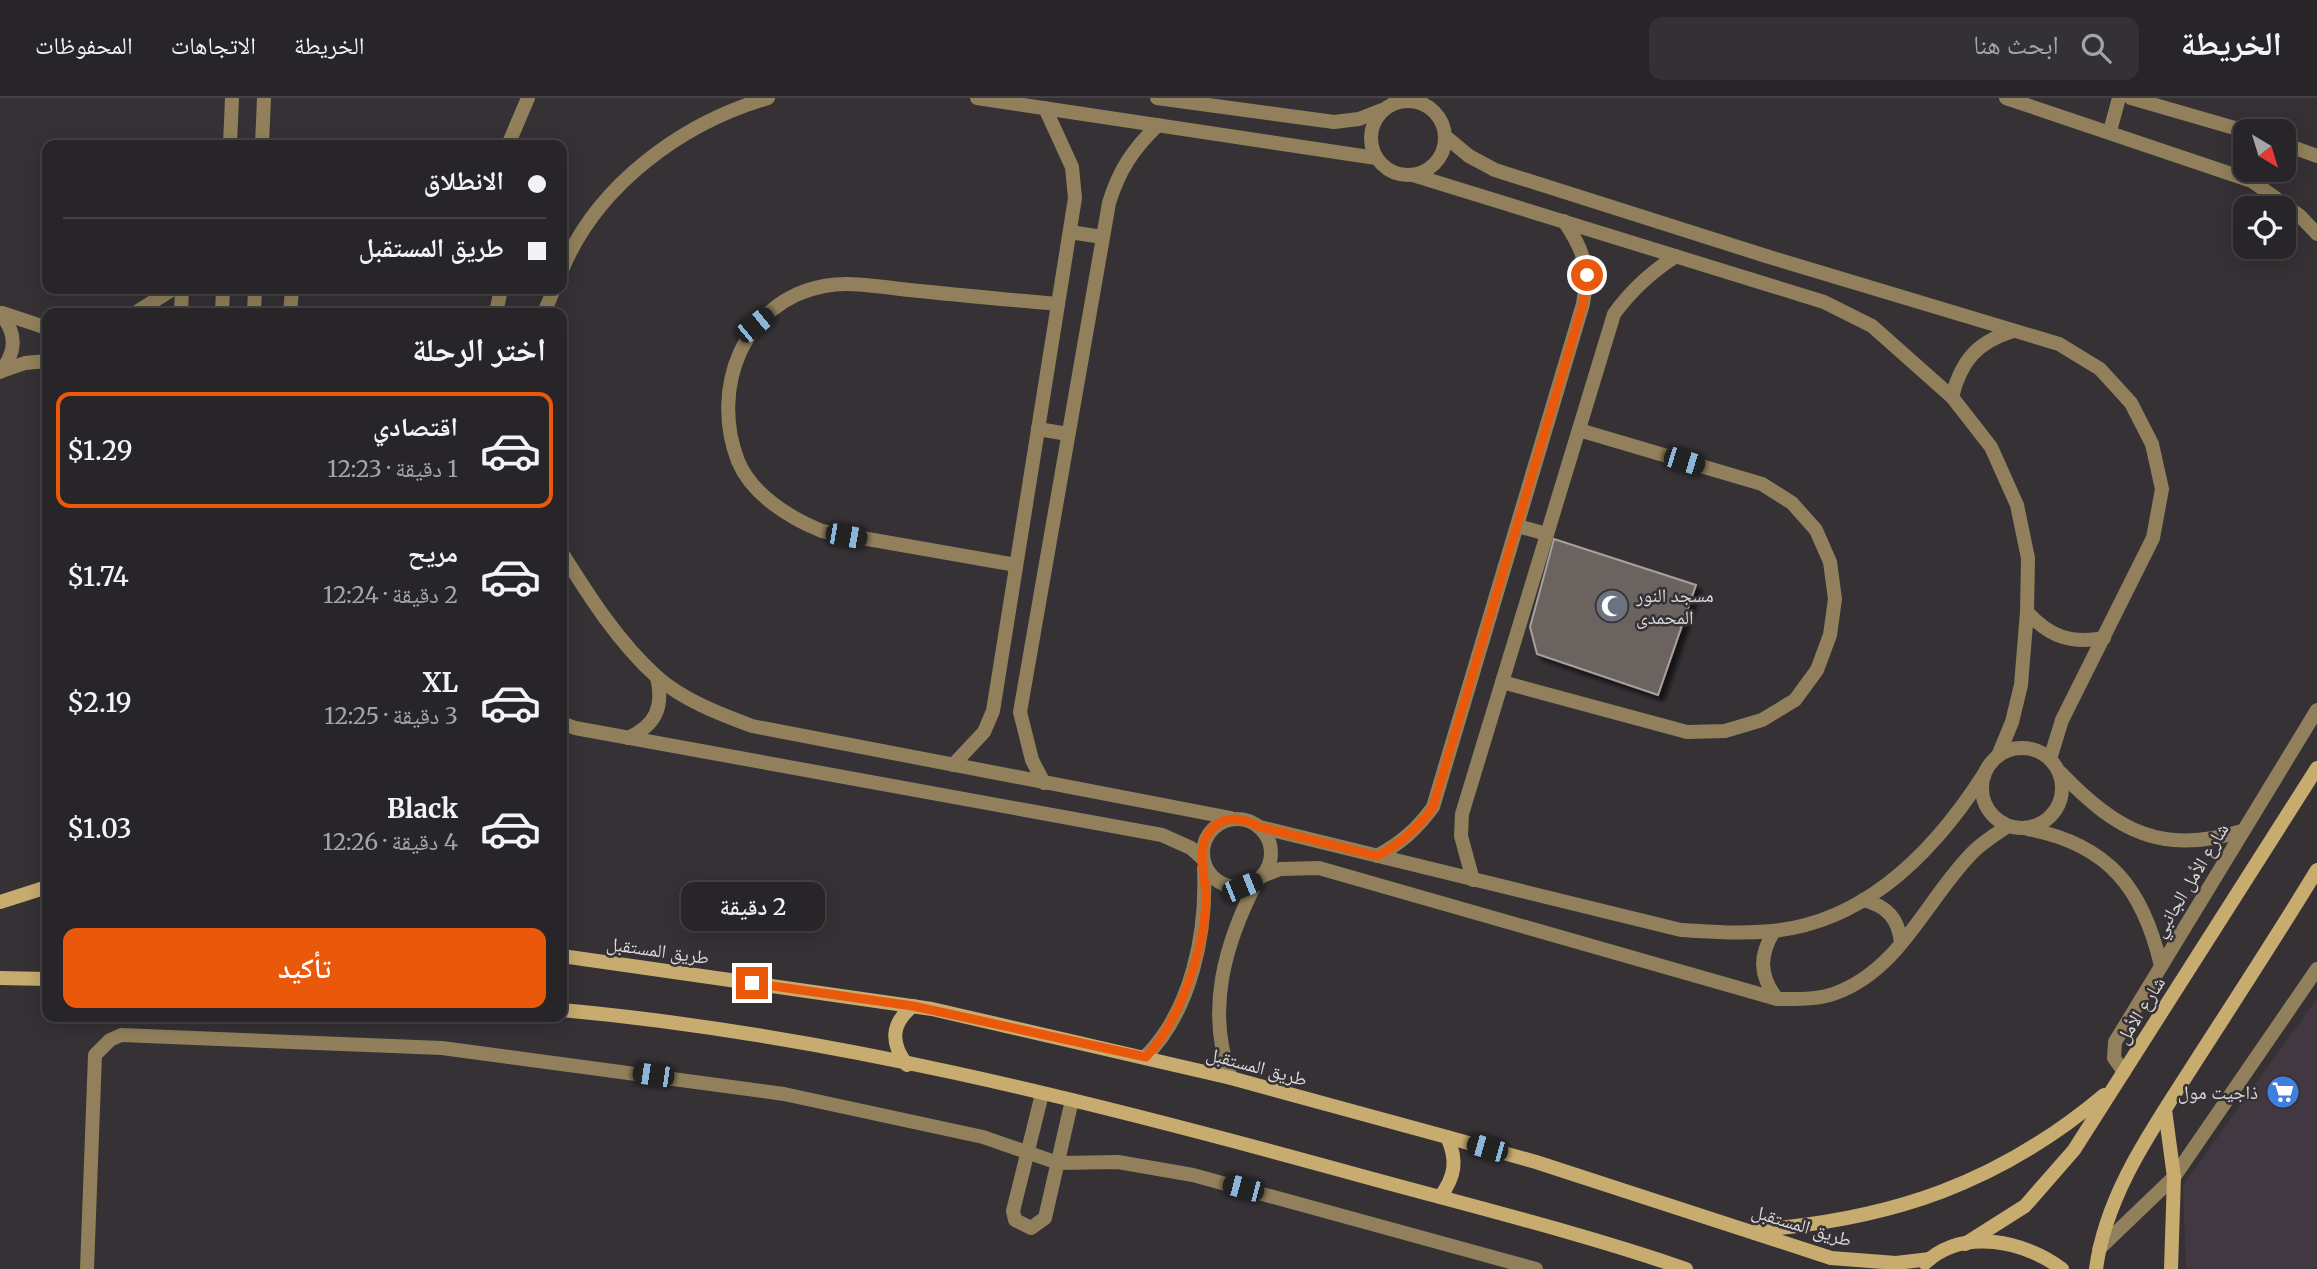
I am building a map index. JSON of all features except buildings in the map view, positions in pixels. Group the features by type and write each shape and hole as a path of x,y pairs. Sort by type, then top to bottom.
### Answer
{"main road":[{"name":"شارع الأمل","path":"1965,1244 2025,1206 2060,1169 2317,768"},
{"path":"2096,1269 2099,1248 2117,1193 2165,1110 2317,870"},
{"path":"0,902 42,889"},
{"name":"طريق المستقبل","path":"567,957 913,1006 1146,1057 1447,1137 1752,1230 1831,1258 1874,1263 1924,1264 1965,1244"},
{"path":"0,978 42,979"},
{"path":"907,1065 898,1053 894,1040 895,1026 902,1014 913,1006"},
{"path":"567,1011 792,1041 1072,1100 1615,1245 1686,1269"},
{"path":"1752,1230 1847,1220 1911,1204 1948,1191 2036,1146 2116,1085"},
{"path":"2165,1110 2174,1177 2171,1269"},
{"path":"1440,1197 1453,1173 1455,1161 1447,1137"},
{"path":"1965,1244 1992,1241 2019,1245 2044,1255 2062,1269"}],"street":[{"path":"230,140 233,98"},
{"path":"510,140 528,98"},
{"path":"567,249 603,204 642,164 688,131 739,102 768,98"},
{"path":"567,561 590,598 657,677 698,702 752,726 1246,819 1260,827 1681,930 1727,933 1774,931 1825,918 1863,900 1922,857 1956,818 1998,756 2012,722 2021,685 2028,558 2017,505 1991,447 1952,397 1872,326 1824,302 1413,175 1392,172 1376,158 977,98"},
{"path":"1157,98 1334,122 1359,119 1390,104 1418,102 1440,117"},
{"path":"1435,98 1446,137 1469,156 1495,170 2059,344 2100,369 2132,403 2152,443 2161,489 2153,538 2062,720 2050,759"},
{"path":"2006,98 2252,181 2300,216 2317,234"},
{"path":"2110,131 2119,98"},
{"path":"2131,98 2233,128"},
{"path":"262,140 264,99"},
{"path":"1376,158 1371,132 1390,104"},
{"path":"953,765 984,732 993,711 1075,198 1072,167 1045,108"},
{"path":"1044,783 1032,760 1020,712 1102,237 1118,173 1135,147 1158,125"},
{"path":"1413,175 1436,162 1446,137"},
{"path":"2296,148 2317,156"},
{"path":"1377,856 1399,844 1418,827 1433,807 1583,304 1587,275 1581,246 1564,221"},
{"path":"1070,232 1102,237"},
{"path":"1473,880 1463,848 1462,814 1614,314 1631,290 1652,271 1676,256"},
{"path":"1016,565 822,531 794,519 769,501 739,463 726,416 732,368 755,325 793,295 826,285 860,285 1058,304"},
{"path":"143,308 165,294"},
{"path":"0,313 42,326"},
{"path":"0,313 10,325 14,341 11,358 0,372"},
{"path":"1952,397 1958,373 1971,353 1990,338 2013,331"},
{"path":"0,372 25,363 42,361"},
{"path":"1038,429 1069,435"},
{"path":"1502,682 1687,732 1725,731 1762,720 1795,700 1816,670 1830,635 1835,599 1830,562 1816,530 1793,503 1762,484 1579,430"},
{"path":"1517,526 1548,534"},
{"path":"2027,612 2042,628 2061,638 2082,642 2104,638"},
{"path":"628,738 645,730 657,715 662,696 657,677"},
{"name":"شارع الأمل الجانبي","path":"2124,1072 2114,1058 2115,1042 2317,710"},
{"path":"567,725 1150,832 1177,840 1203,862 1213,879 1227,886 1242,887 1280,869 1319,868 1777,999 1806,1000 1834,994 1860,982 1883,965 1973,852 2008,826"},
{"path":"1998,756 2010,750 2024,748 2038,751 2050,759 2085,798 2115,821 2144,835 2177,841 2210,841 2242,831"},
{"path":"2023,828 2039,825 2051,816 2060,802 2063,787 2059,772"},
{"path":"1984,774 1982,789 1985,805 1994,818 2008,826 2058,835 2090,849 2117,870 2139,901 2154,935 2161,965"},
{"path":"1146,1057 1162,1040 1185,993 1206,900 1203,845 1209,832 1218,823 1231,818"},
{"path":"1231,1078 1222,1055 1217,1029 1217,1002 1242,910 1272,851 1268,838 1260,827"},
{"path":"1863,900 1879,904 1891,913 1899,927 1901,942"},
{"path":"1774,931 1764,947 1761,966 1766,984 1777,999"},
{"path":"2099,1248 2174,1177 2317,969"},
{"path":"87,1269 95,1055 110,1040 121,1035 442,1048 784,1094 983,1138 1058,1163 1118,1162 1194,1175 1536,1269"},
{"path":"1042,1094 1013,1211 1015,1220 1022,1226 1031,1228 1045,1218 1072,1100"}],"shaded area":[{"name":"ذاجيت مول","path":"2317,998 2317,1269 2186,1269 2183,1185"}],"place":[{"name":"مسجد النور المحمدى","path":"1612,606"},
{"name":"ذاجيت مول","path":"2283,1092"}],"route":[{"path":"752,983 913,1006 1146,1057 1162,1040 1185,993 1206,900 1203,845 1209,832 1218,823 1231,818 1246,819 1260,827 1377,856 1399,844 1418,827 1433,807 1583,304 1587,275"}]}
